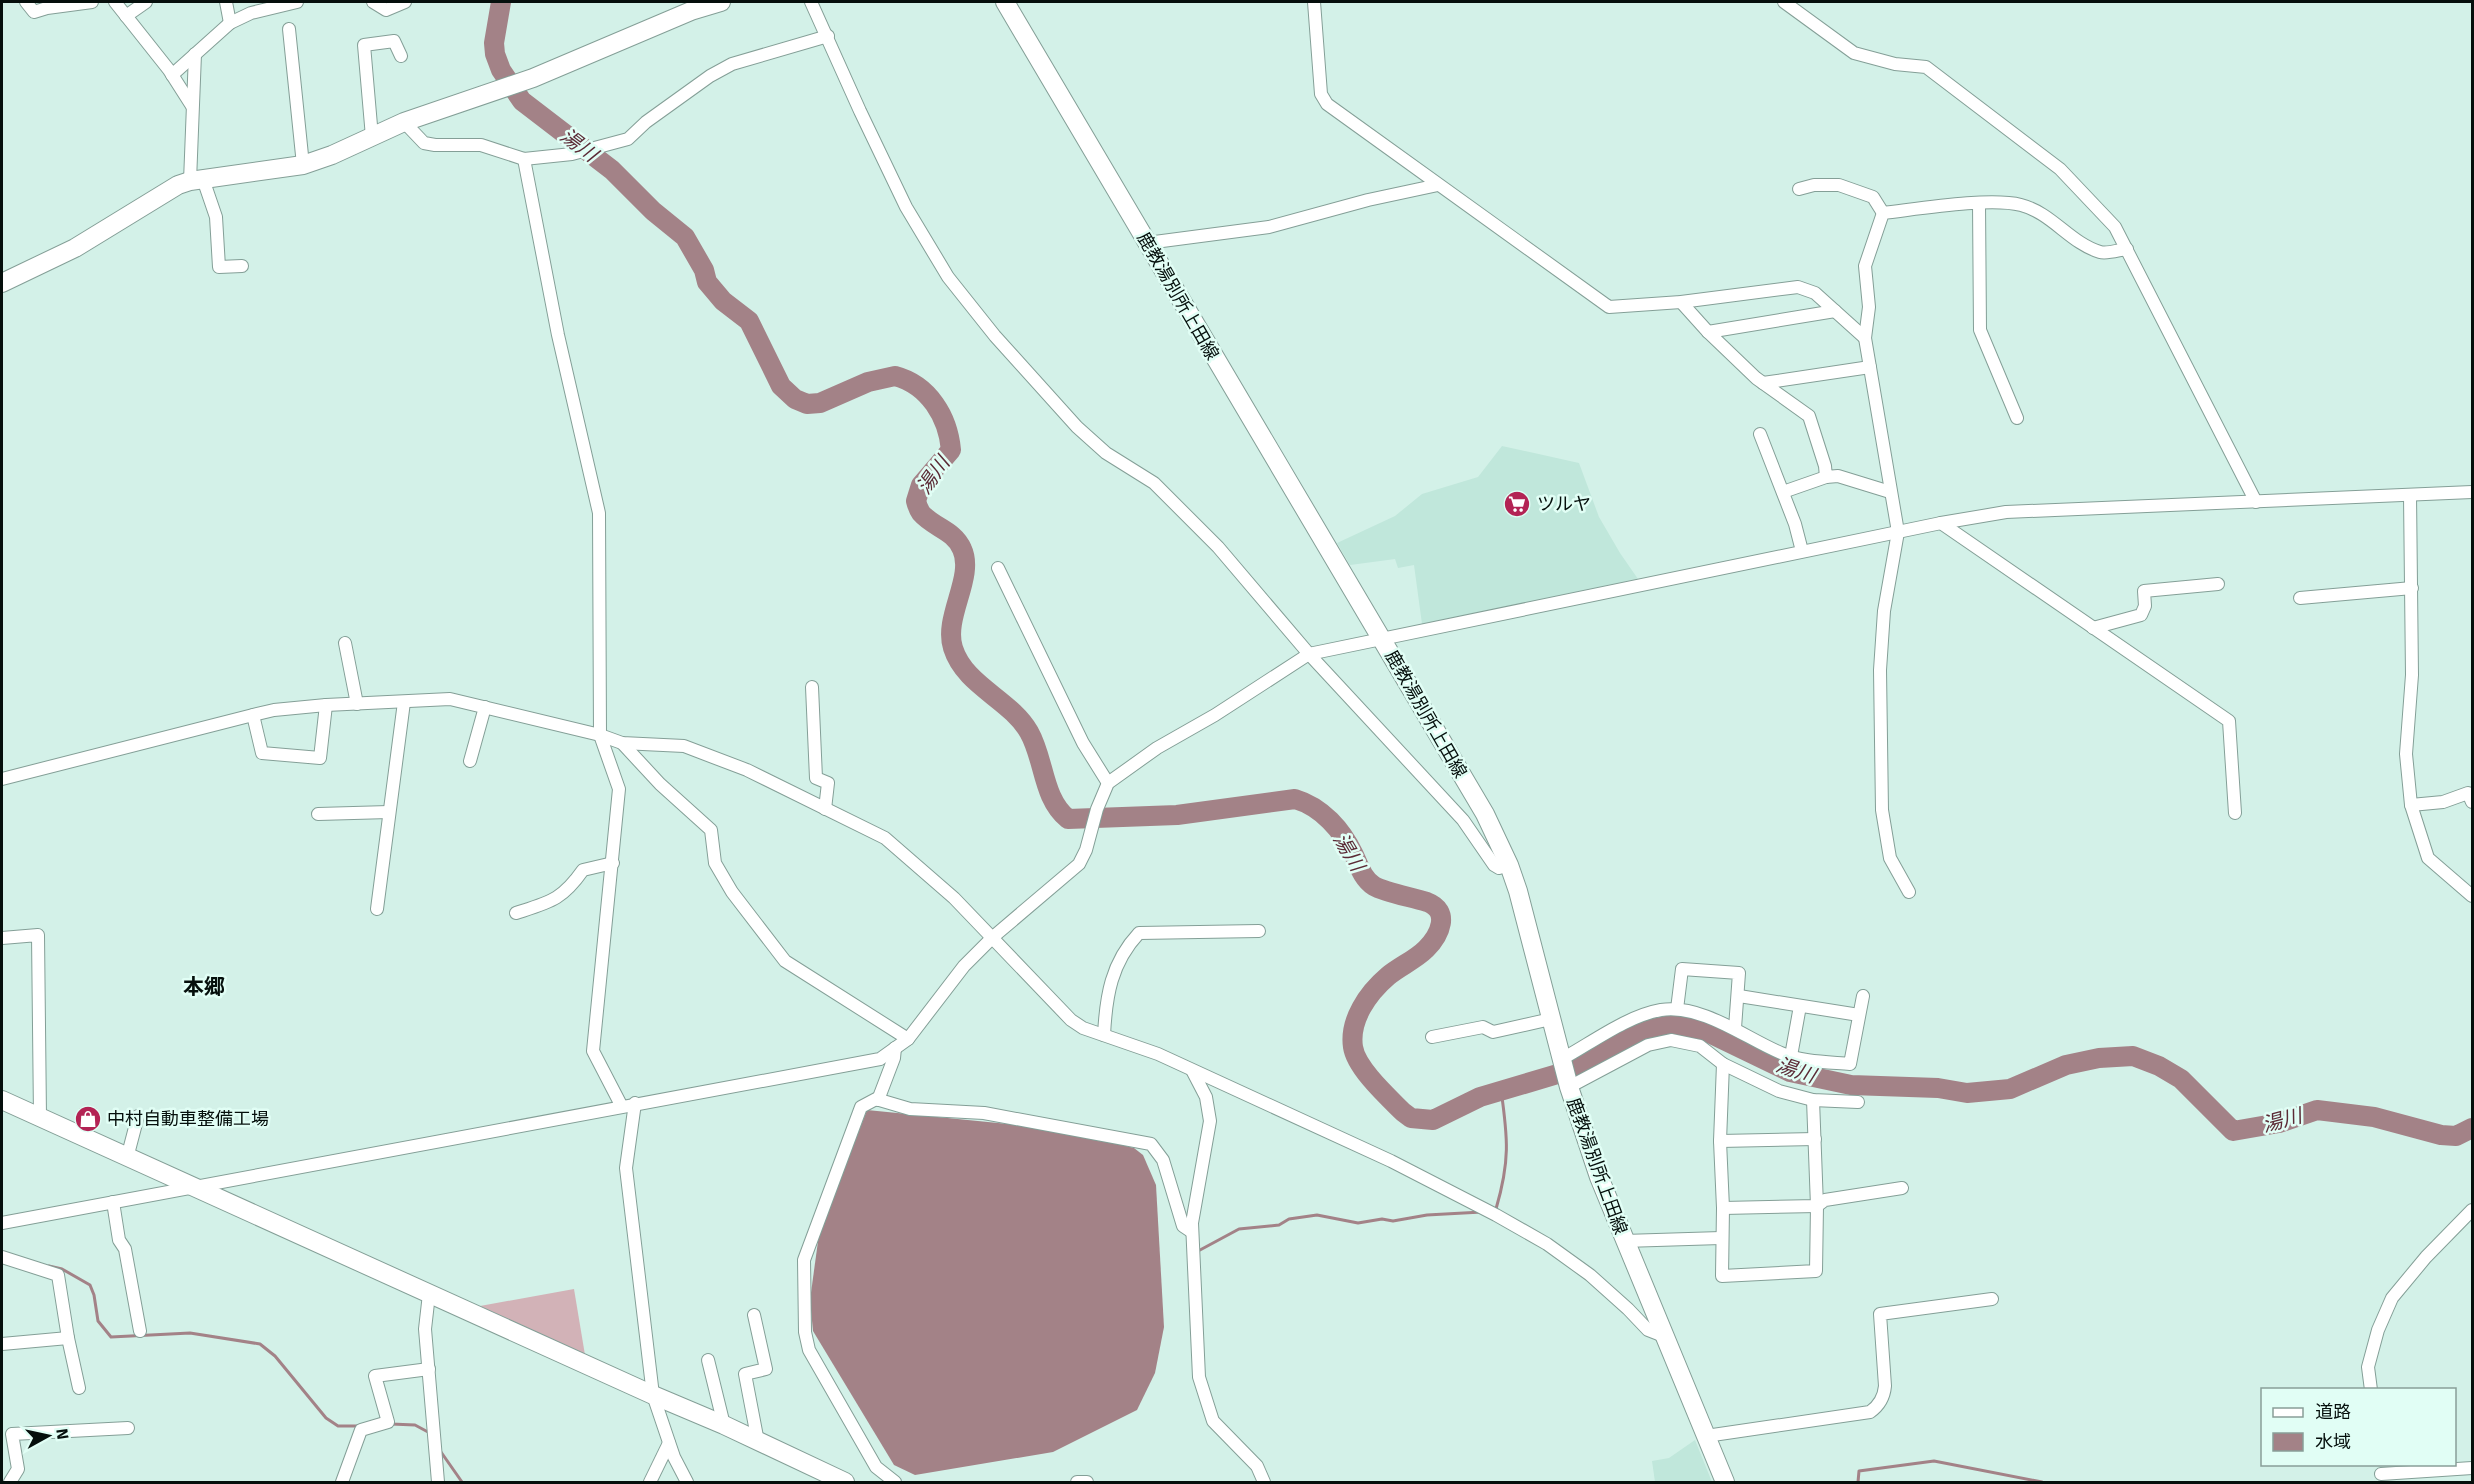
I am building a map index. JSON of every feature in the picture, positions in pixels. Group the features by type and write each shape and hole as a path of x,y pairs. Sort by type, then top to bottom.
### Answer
{"street":[{"path":"26,2 33,12 92,2"},
{"path":"115,2 172,75 192,106"},
{"path":"126,16 146,2"},
{"path":"226,2 230,23"},
{"path":"172,75 230,23 251,13 297,2"},
{"path":"373,2 386,10 405,2"},
{"path":"2,283 75,248 168,189 196,180 303,165 404,122 533,78 691,11 721,2"},
{"path":"811,2 906,207 948,277 995,336 1093,443 1154,483 1174,501 1218,547 1309,654 1463,820 1494,865 1499,868 1509,865"},
{"name":"鹿教湯別所上田線","path":"1005,2 1485,814 1509,865 1569,1084 1599,1178 1725,1482"},
{"path":"1314,2 1321,94 1327,104 1609,307 1681,302 1798,287 1815,293 1864,338"},
{"path":"1784,2 1854,53 1895,64 1926,67 2060,169 2115,227 2256,502"},
{"path":"289,29 303,165"},
{"path":"404,122 424,143 481,145 524,159 572,154 628,139 646,122 710,76 732,64 828,36"},
{"path":"372,137 364,45 394,41 400,56"},
{"path":"195,54 192,106 196,180 216,217 219,267 242,266"},
{"path":"524,159 558,335 599,513 600,735 619,789 593,1051 621,1106"},
{"path":"1147,243 1269,227 1368,200 1438,185"},
{"path":"1799,189 1814,185 1839,185 1873,197 1883,213"},
{"path":"1883,213 1979,203 2019,204 2038,211 2085,245 2102,253 2127,249"},
{"path":"1979,203 1980,330 2016,418"},
{"path":"1883,213 1865,266 1869,308 1864,338 1898,532 1884,611 1880,670 1882,810 1890,858 1909,892"},
{"path":"1681,302 1708,332 1763,383 1809,416 1825,466 1826,477"},
{"path":"1708,332 1834,311"},
{"path":"1763,383 1870,367"},
{"path":"1760,434 1795,524 1802,551"},
{"path":"1783,492 1826,477 1838,476 1890,492"},
{"path":"2,1223 880,1059 908,1039 951,982 993,937 1079,864 1086,850 1097,809 1108,783 1157,748 1215,715 1309,654 1802,551 2006,512 2472,492"},
{"path":"2410,495 2412,675 2406,754 2411,805 2428,858 2472,896"},
{"path":"1941,523 2229,721 2235,813"},
{"path":"998,568 1083,742 1108,783"},
{"path":"2093,628 2141,615 2145,606 2144,591 2218,584"},
{"path":"2300,598 2412,588"},
{"path":"345,643 357,704"},
{"path":"812,687 816,778 828,783 825,809"},
{"path":"2,779 274,710 326,705 450,699 600,735 622,743 684,746 747,770 885,838 954,898 1060,1011 1083,1028 1158,1054 1391,1161 1506,1221 1547,1244 1628,1309 1648,1330 1666,1337"},
{"path":"376,909 404,702"},
{"path":"253,715 262,753 320,758 326,705"},
{"path":"470,761 485,707"},
{"path":"622,743 660,784 711,830 715,863 732,892 785,961 908,1039"},
{"path":"2411,805 2443,802 2468,793 2472,802"},
{"path":"318,814 389,812"},
{"path":"516,913 552,902 570,889 583,870 613,863"},
{"path":"1104,1035 1106,999 1124,950 1139,933 1259,931"},
{"path":"2,938 38,935 40,1117"},
{"path":"1677,1009 1682,969 1739,974 1735,1028"},
{"path":"1739,996 1859,1015"},
{"path":"1563,1061 1631,1021 1659,1011 1677,1009 1735,1028 1782,1054 1805,1060 1850,1064 1863,996"},
{"path":"1791,1056 1800,1006"},
{"path":"1431,1037 1483,1027 1493,1032 1551,1019"},
{"path":"1569,1084 1648,1045 1671,1040 1700,1046 1723,1064 1779,1090 1813,1100 1858,1102"},
{"path":"878,1100 894,1058 895,1048"},
{"path":"1723,1064 1720,1141 1723,1208 1722,1276 1816,1272 1817,1206 1813,1100"},
{"path":"1193,1072 1206,1097 1210,1121 1192,1232 1198,1365 1213,1421 1257,1466 1264,1482"},
{"path":"2,1100 724,1425 822,1477 845,1482"},
{"path":"895,1482 876,1467 809,1350 805,1332 804,1260 861,1107 878,1100 910,1109 984,1113 1151,1144 1163,1160 1183,1226 1192,1232"},
{"path":"635,1103 626,1168 653,1395 669,1443 687,1482"},
{"path":"127,1158 138,1116"},
{"path":"1720,1141 1815,1139"},
{"path":"1723,1208 1817,1206 1825,1200 1902,1188"},
{"path":"113,1202 119,1240 125,1249 140,1331"},
{"path":"2371,1388 2368,1367 2378,1330 2392,1298 2426,1257 2472,1210"},
{"path":"1624,1241 1721,1238"},
{"path":"2,1257 58,1275 79,1388"},
{"path":"429,1294 425,1329 438,1482"},
{"path":"1706,1436 1870,1412 1877,1407 1884,1396 1881,1314 1992,1299"},
{"path":"754,1315 766,1369 745,1374 758,1442"},
{"path":"2,1344 68,1338"},
{"path":"708,1360 724,1425"},
{"path":"342,1482 361,1430 388,1422 375,1376 429,1368"},
{"path":"10,1482 18,1469 12,1434 128,1428"},
{"path":"650,1482 669,1443"},
{"path":"2381,1474 2472,1468"},
{"path":"1077,1482 1087,1482"}],"shaded area":[{"path":"1502,446 1579,463 1599,517 1638,579 1422,624 1414,565 1398,568 1395,559 1350,565 1337,543 1395,516 1422,494 1478,477"},
{"path":"574,1289 585,1355 480,1306"},
{"path":"1695,1440 1712,1482 1655,1482 1652,1461 1669,1458"}],"water":[{"path":"867,1110 1059,1129 1134,1148 1143,1155 1156,1185 1164,1327 1155,1373 1137,1410 1053,1452 915,1475 894,1465 813,1331 810,1300 819,1234"}],"waterway":[{"name":"湯川","path":"501,2 494,43 495,54 501,70 522,101 612,170 653,211 685,237 704,270 707,282 723,301 749,321 781,386 795,399 807,404 820,403 868,382 895,376 918,387 935,404 946,426 951,450 921,485 916,501 920,512 926,518 954,537 962,549 965,560 965,572 952,623 953,648 967,673 1021,720 1034,743 1048,790 1068,819 1177,815 1295,799 1314,808 1337,828 1370,883 1385,891 1427,902 1439,911 1441,924 1431,943 1422,953 1388,976 1374,990 1357,1017 1354,1027 1353,1047 1360,1064 1389,1098 1411,1118 1433,1120 1480,1097 1571,1070 1641,1031 1671,1025 1703,1030 1790,1072 1851,1085 1938,1088 1967,1093 2010,1089 2066,1065 2099,1058 2133,1056 2159,1066 2181,1079 2233,1131 2279,1123 2317,1110 2374,1117 2441,1135 2456,1136 2472,1128"},
{"path":"1494,1210 1501,1192 1506,1163 1501,1090"},
{"path":"1200,1250 1239,1229 1279,1225 1289,1219 1317,1215 1358,1223 1382,1219 1393,1221 1427,1215 1482,1212"},
{"path":"49,1266 62,1269 90,1285 98,1321 111,1337 190,1333 260,1344 275,1356 326,1418 338,1426 359,1426"},
{"path":"391,1424 415,1425 428,1432"},
{"path":"441,1452 462,1482"},
{"path":"1858,1482 1859,1471 1934,1461 2042,1482"}],"place":[{"name":"ツルヤ","path":"1517,504"},
{"name":"中村自動車整備工場","path":"88,1119"}],"district":[{"name":"本郷","path":"204,987"}]}
